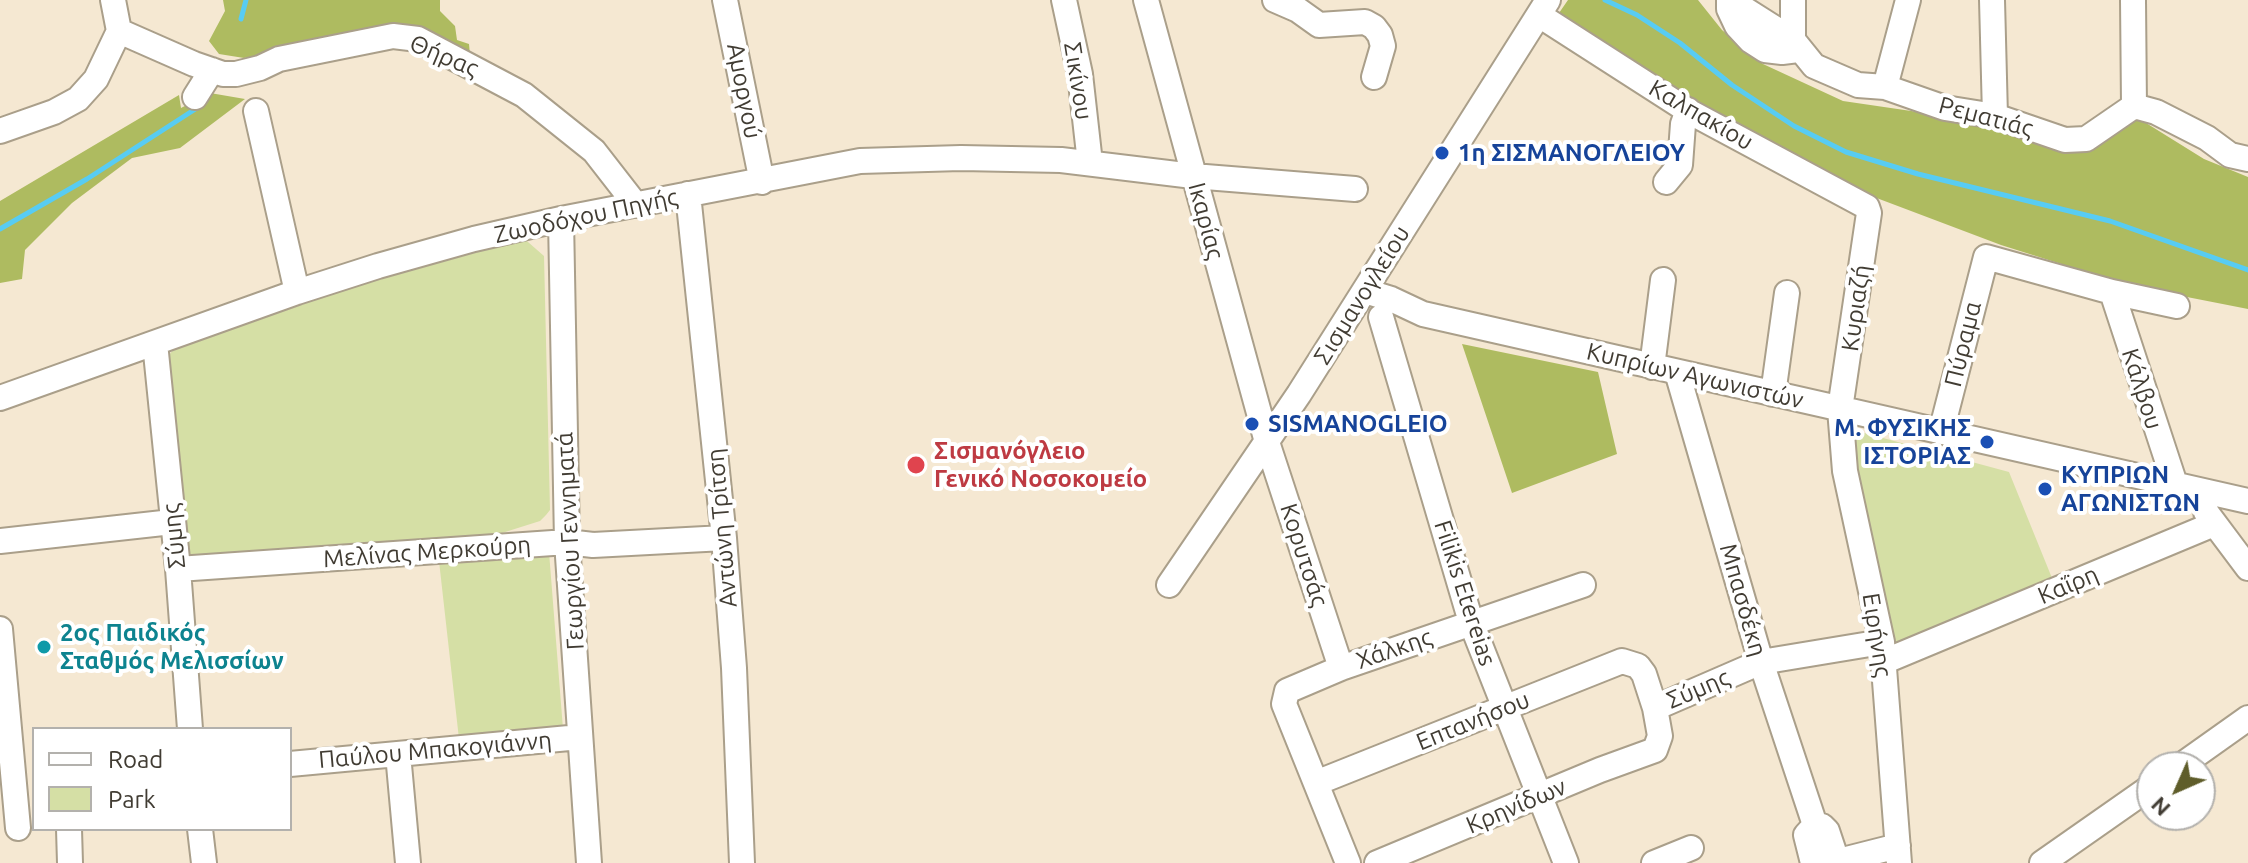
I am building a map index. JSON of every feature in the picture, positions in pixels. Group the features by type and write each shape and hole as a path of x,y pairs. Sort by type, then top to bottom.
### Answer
{"street":[{"path":"0,131 54,112 78,99 96,79 119,31 113,0"},
{"name":"Αμοργού","path":"725,0 762,182"},
{"name":"Σικίνου","path":"1064,0 1080,74 1090,163"},
{"path":"1275,0 1298,10 1319,25 1365,22 1374,27 1383,46 1374,77"},
{"name":"Ρεματιάς","path":"1730,0 1796,45 1814,66 1842,80 1885,87 1945,108 1995,116 2065,140 2086,139 2134,106"},
{"path":"1793,0 1796,45"},
{"path":"1885,87 1908,0"},
{"path":"1992,0 1995,116"},
{"path":"2133,0 2134,106 2156,112 2182,125 2230,155 2248,159"},
{"name":"Ικαρίας","path":"1148,1 1267,442"},
{"name":"Καλπακίου","path":"1544,8 1688,110 1867,207"},
{"name":"Σισμανογλείου","path":"1169,585 1267,442 1544,8"},
{"name":"Θήρας","path":"119,31 223,74 236,74 279,59 393,36 418,39 524,95 594,151 636,205"},
{"path":"195,97 212,70"},
{"path":"1666,182 1680,165 1683,124 1688,110"},
{"path":"256,111 297,292"},
{"name":"Ζωοδόχου Πηγής","path":"0,398 297,292 460,243 561,219 860,161 961,158 1090,163 1193,176 1355,189"},
{"name":"Αντώνη Τρίτση","path":"688,194 724,538 734,668 742,863"},
{"name":"Κυριαζή","path":"1840,409 1869,213 1867,207"},
{"name":"Γεωργίου Γεννηματά","path":"561,219 567,542 589,863"},
{"path":"1388,254 1393,279 1415,310"},
{"name":"Πύραμα","path":"1941,432 1986,257 2112,292"},
{"path":"1652,367 1663,280"},
{"path":"2112,292 2177,306"},
{"name":"Κάλβου","path":"2112,292 2183,486"},
{"path":"1773,394 1787,293"},
{"name":"Κυπρίων Αγωνιστών","path":"1360,298 1381,317 1398,318 1415,310"},
{"name":"Κυπρίων Αγωνιστών","path":"1360,298 1391,299 1415,310 1652,367 2248,501"},
{"name":"Filikis Etereias","path":"1381,317 1471,622 1566,863"},
{"name":"Σύμης","path":"155,343 178,569 190,727"},
{"name":"Μπασδέκη","path":"1677,372 1761,662 1815,825 1827,831 1827,862"},
{"name":"Ειρήνης","path":"1840,409 1845,471 1883,652 1899,855"},
{"name":"Κορυτσάς","path":"1267,442 1341,668"},
{"path":"2183,486 2248,568"},
{"path":"0,541 172,522"},
{"name":"Καΐρη","path":"1883,652 2214,524"},
{"name":"Μελίνας Μερκούρη","path":"178,569 567,542 593,545 724,538"},
{"name":"Χάλκης","path":"1341,668 1583,585"},
{"path":"0,629 24,788 17,828"},
{"name":"Σύμης","path":"1655,708 1761,662 1883,652"},
{"name":"Επτανήσου","path":"1316,783 1622,661 1638,666 1644,674 1655,708"},
{"path":"1341,668 1290,688 1283,700 1348,863"},
{"name":"Κρηνίδων","path":"1377,863 1655,750 1660,736 1655,708"},
{"path":"2202,751 2248,718"},
{"name":"Παύλου Μπακογιάννη","path":"292,764 580,737"},
{"path":"398,754 408,863"},
{"path":"2042,863 2136,797"},
{"path":"69,831 70,863"},
{"path":"200,831 204,863"},
{"path":"1654,863 1691,848"},
{"path":"1827,862 1899,855"}],"green space":[{"path":"223,0 440,0 440,11 455,26 457,40 469,44 470,55 392,31 244,58 219,54 209,41 225,11"},
{"path":"1568,0 1698,0 1722,30 1763,64 1843,101 1993,123 2068,150 2138,118 2204,159 2248,177 2248,309 2131,286 2001,245 1866,194 1692,106 1559,13"},
{"path":"210,93 245,99 180,148 132,158 72,203 25,250 22,279 0,283 0,201 179,95 181,108"},
{"path":"520,235 544,256 550,510 540,521 502,533 182,555 165,360 173,350 386,275"},
{"path":"1462,344 1598,372 1617,454 1512,493"},
{"path":"1846,428 2009,472 2054,583 1889,661"},
{"path":"549,552 563,729 459,739 439,561"}],"waterway":[{"path":"241,19 246,0"},
{"path":"1605,0 1637,15 1680,43 1732,85 1794,126 1846,152 1918,174 2110,221 2248,270"},
{"path":"0,229 87,179 200,106"}],"place":[{"name":"1η ΣΙΣΜΑΝΟΓΛΕΙΟΥ","path":"1442,153"},
{"name":"SISMANOGLEIO","path":"1252,424"},
{"name":"Μ. ΦΥΣΙΚΗΣ ΙΣΤΟΡΙΑΣ","path":"1987,442"},
{"name":"Σισμανόγλειο Γενικό Νοσοκομείο","path":"916,465"},
{"name":"ΚΥΠΡΙΩΝ ΑΓΩΝΙΣΤΩΝ","path":"2045,489"},
{"name":"2ος Παιδικός Σταθμός Μελισσίων","path":"44,647"}]}
